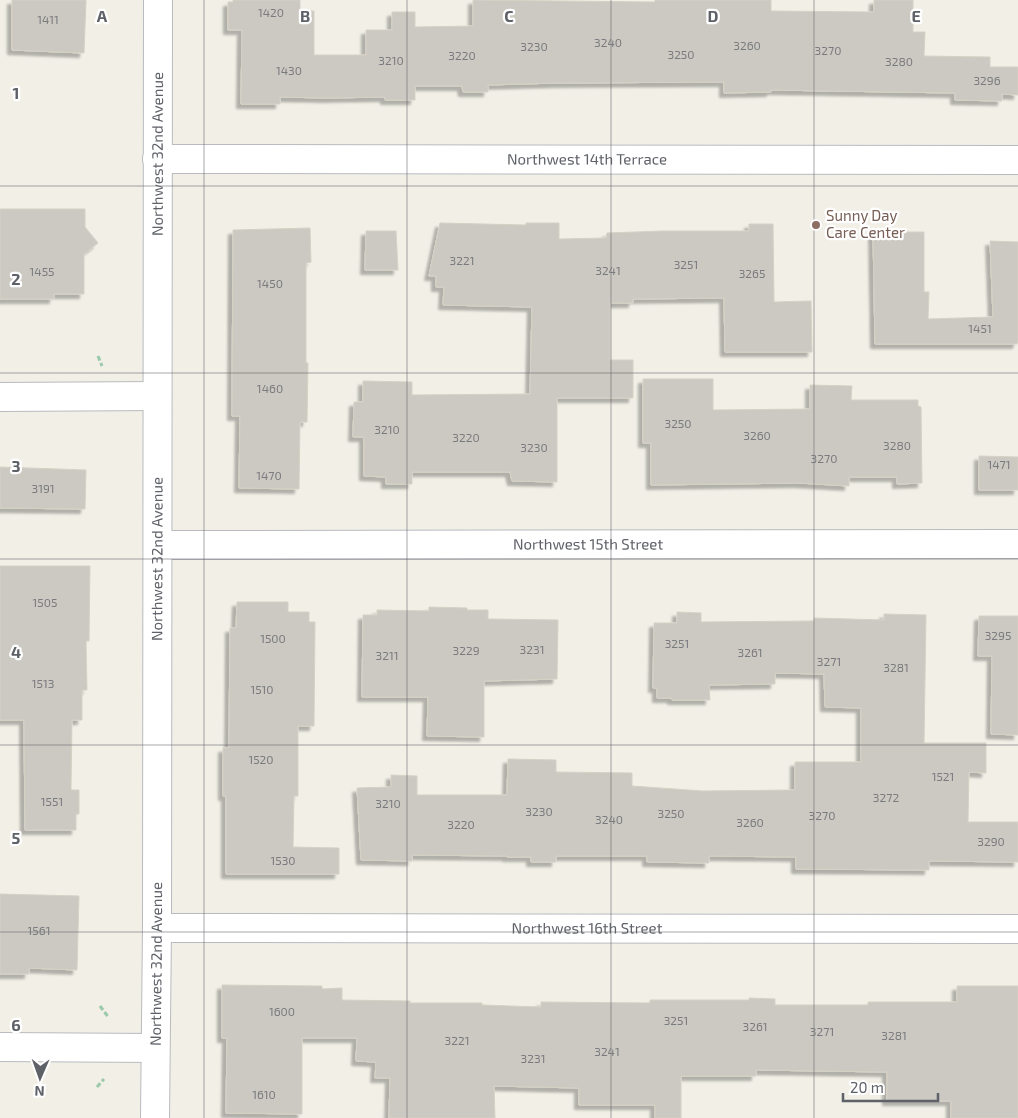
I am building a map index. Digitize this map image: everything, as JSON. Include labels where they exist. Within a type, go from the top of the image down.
[{"type":"street","name":"Northwest 32nd Avenue","points":[[155,1118],[158,0]]},
{"type":"street","name":"Northwest 14th Terrace","points":[[157,159],[1018,160]]},
{"type":"street","points":[[0,397],[156,396]]},
{"type":"street","name":"Northwest 15th Street","points":[[158,545],[1018,544]]},
{"type":"street","name":"Northwest 16th Street","points":[[156,928],[1018,929]]},
{"type":"street","points":[[0,1047],[155,1048]]},
{"type":"building","points":[[12,0],[86,0],[84,53],[12,50]]},
{"type":"building","points":[[233,0],[300,0],[300,11],[314,11],[314,55],[366,55],[366,30],[392,30],[392,12],[415,12],[415,27],[473,26],[473,0],[655,2],[655,0],[771,0],[771,11],[874,12],[874,0],[913,0],[913,32],[925,32],[924,56],[990,57],[990,67],[1018,67],[1018,95],[1002,94],[1002,101],[955,100],[955,93],[771,90],[771,92],[724,93],[724,82],[557,83],[488,85],[488,92],[463,92],[462,86],[415,86],[415,100],[385,100],[385,97],[280,97],[280,104],[241,104],[242,30],[228,30],[228,2],[233,2]]},
{"type":"building","points":[[0,209],[85,209],[85,227],[98,243],[84,254],[84,294],[54,294],[54,299],[0,299]]},
{"type":"building","points":[[440,223],[526,225],[526,223],[559,223],[559,239],[606,238],[607,233],[749,231],[749,224],[773,224],[774,302],[811,301],[812,352],[725,352],[724,298],[633,299],[633,303],[610,303],[610,360],[633,360],[633,398],[557,398],[557,482],[512,481],[510,472],[412,472],[412,484],[386,484],[386,477],[364,476],[364,437],[353,437],[354,402],[363,402],[363,381],[412,382],[412,395],[530,394],[532,307],[443,305],[444,287],[436,287],[436,276],[429,276]]},
{"type":"building","points":[[310,228],[311,262],[306,263],[307,422],[300,422],[299,489],[239,488],[240,416],[232,416],[233,230]]},
{"type":"building","points":[[366,231],[396,231],[398,270],[365,270]]},
{"type":"building","points":[[873,232],[924,232],[924,292],[929,292],[928,319],[993,317],[990,241],[1018,242],[1017,344],[875,344]]},
{"type":"building","points":[[643,379],[713,379],[713,410],[810,409],[810,385],[852,386],[851,400],[918,400],[918,406],[921,407],[922,483],[897,484],[897,477],[849,477],[849,486],[799,483],[651,485],[651,443],[643,443]]},
{"type":"building","points":[[979,456],[1018,457],[1018,490],[979,490]]},
{"type":"building","points":[[0,467],[86,470],[85,509],[0,508]]},
{"type":"building","points":[[0,566],[90,566],[89,641],[86,641],[87,690],[82,690],[82,720],[72,720],[71,790],[79,790],[79,814],[76,814],[76,830],[25,830],[24,720],[0,720]]},
{"type":"building","points":[[237,602],[288,602],[288,612],[309,612],[309,622],[315,622],[314,726],[298,726],[298,796],[294,796],[293,847],[339,848],[339,874],[226,874],[226,796],[223,796],[223,748],[229,748],[230,628],[236,628]]},
{"type":"building","points":[[429,607],[488,610],[488,619],[558,620],[557,679],[484,681],[484,737],[427,736],[428,697],[362,697],[363,615],[377,615],[377,610],[429,611]]},
{"type":"building","points":[[677,612],[701,613],[701,622],[814,621],[814,618],[884,620],[884,614],[926,615],[924,743],[986,743],[986,773],[969,772],[968,822],[1018,822],[1018,862],[929,861],[929,870],[796,869],[796,857],[709,856],[709,863],[647,862],[647,856],[556,856],[556,862],[531,862],[531,857],[412,855],[412,861],[361,860],[357,788],[391,787],[391,775],[417,776],[417,795],[507,795],[508,759],[556,760],[556,772],[632,773],[632,786],[703,791],[795,790],[795,762],[861,762],[861,708],[825,707],[824,674],[775,673],[775,684],[709,685],[710,700],[657,698],[657,688],[653,688],[654,623],[677,623]]},
{"type":"building","points":[[979,616],[1018,616],[1018,735],[991,734],[992,656],[978,656]]},
{"type":"building","points":[[0,894],[79,896],[77,970],[29,968],[29,974],[0,974]]},
{"type":"building","points":[[222,985],[342,988],[342,1000],[410,1001],[410,1003],[482,1003],[482,1005],[541,1007],[541,1002],[650,1003],[650,1000],[749,1000],[749,998],[775,999],[775,1005],[868,1005],[868,1002],[957,1002],[957,986],[1018,986],[1018,1118],[951,1118],[951,1101],[887,1101],[887,1072],[756,1070],[756,1076],[681,1076],[681,1118],[655,1118],[655,1105],[579,1105],[579,1088],[494,1086],[495,1118],[389,1118],[390,1078],[375,1078],[376,1062],[356,1061],[357,1038],[302,1038],[302,1114],[226,1113],[227,1038],[222,1038]]},
{"type":"place","name":"Sunny Day Care Center","points":[[816,225]]}]
